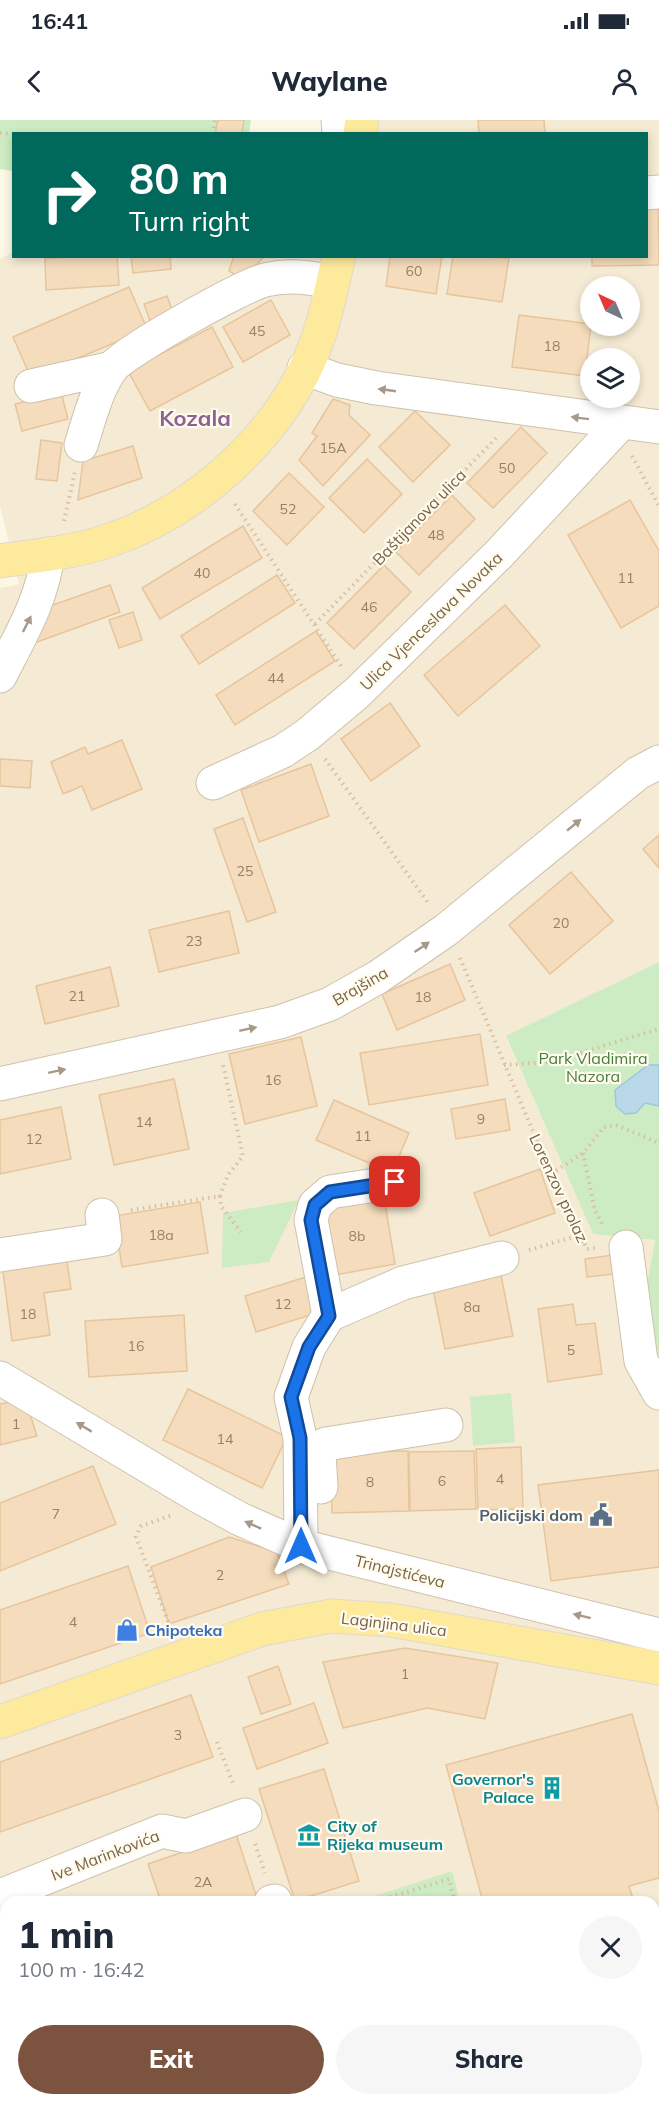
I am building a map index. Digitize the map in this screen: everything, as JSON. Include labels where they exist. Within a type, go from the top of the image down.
[{"type":"main road","points":[[0,561],[104,542],[152,522],[191,498],[246,451],[275,416],[304,368],[316,342],[336,269]]},
{"type":"main road","name":"Laginjina ulica","points":[[0,1722],[261,1629],[332,1616],[391,1620],[659,1668]]},
{"type":"street","points":[[31,386],[112,368],[180,323],[263,280],[308,276],[336,269]]},
{"type":"street","points":[[81,445],[97,398],[112,368]]},
{"type":"street","points":[[304,368],[337,380],[376,388],[659,428]]},
{"type":"street","name":"Ulica Vjenceslava Novaka","points":[[213,783],[283,751],[307,735],[357,693],[500,554],[621,423]]},
{"type":"street","points":[[0,676],[32,614],[46,572],[48,554]]},
{"type":"street","name":"Brajšina","points":[[0,1084],[280,1022],[330,1004],[378,977],[446,930],[638,773],[659,762]]},
{"type":"street","points":[[329,1316],[311,1220],[315,1205],[330,1192],[395,1182]]},
{"type":"street","points":[[0,1255],[105,1239],[102,1215]]},
{"type":"street","points":[[618,1247],[641,1361],[659,1393]]},
{"type":"street","points":[[301,1532],[300,1438],[291,1397],[309,1347],[329,1316],[403,1283],[502,1257]]},
{"type":"street","name":"Trinajstićeva","points":[[6,1386],[240,1519],[301,1532],[649,1633]]},
{"type":"street","points":[[301,1532],[322,1504],[320,1448],[326,1444],[446,1425]]},
{"type":"street","name":"Ive Marinkovića","points":[[0,1896],[162,1832],[186,1836],[245,1815]]},
{"type":"path","name":"Baštijanova ulica","points":[[315,624],[523,410]]},
{"type":"path","points":[[632,455],[659,506]]},
{"type":"path","points":[[65,515],[73,481]]},
{"type":"path","points":[[233,501],[315,624],[357,693]]},
{"type":"path","points":[[325,758],[433,909]]},
{"type":"path","name":"Lorenzov prolaz","points":[[457,951],[551,1174],[587,1249],[618,1247]]},
{"type":"path","points":[[504,1065],[550,1062],[659,1029]]},
{"type":"path","points":[[223,1064],[243,1156],[228,1174],[220,1196],[221,1206],[241,1232]]},
{"type":"path","points":[[551,1174],[583,1153],[604,1127],[616,1125],[659,1143]]},
{"type":"path","points":[[583,1153],[595,1211],[618,1247]]},
{"type":"path","points":[[102,1215],[220,1196]]},
{"type":"path","points":[[502,1257],[576,1236],[579,1243],[584,1241]]},
{"type":"path","points":[[171,1629],[136,1537],[141,1526],[177,1514]]},
{"type":"path","points":[[399,1896],[449,1879],[453,1896]]},
{"type":"shaded area","points":[[377,120],[659,120],[659,962],[506,1037],[593,1233],[655,1240],[644,1301],[659,1361],[659,1896],[0,1896],[0,588],[19,584],[0,506],[0,259],[12,253],[12,258],[648,258],[648,132],[376,132]]},
{"type":"green space","points":[[0,120],[251,120],[249,132],[12,132],[12,171],[0,169]]},
{"type":"green space","name":"Park Vladimira Nazora","points":[[659,962],[659,1361],[644,1301],[655,1240],[593,1234],[506,1036]]},
{"type":"green space","points":[[299,1200],[269,1262],[222,1268],[223,1213]]},
{"type":"green space","points":[[511,1393],[515,1442],[473,1446],[470,1397]]},
{"type":"green space","points":[[452,1871],[458,1896],[375,1896]]},
{"type":"water","points":[[648,1065],[659,1065],[659,1106],[645,1103],[636,1113],[625,1114],[616,1106],[615,1090]]},
{"type":"building","points":[[218,120],[244,120],[242,132],[215,132]]},
{"type":"building","points":[[478,120],[544,120],[545,132],[479,132]]},
{"type":"building","points":[[648,209],[658,209],[659,265],[592,266],[592,258],[648,258]]},
{"type":"building","points":[[45,258],[117,258],[119,285],[46,290]]},
{"type":"building","points":[[131,258],[170,258],[171,269],[133,273]]},
{"type":"building","points":[[233,258],[263,258],[242,279],[229,271]]},
{"type":"building","points":[[390,258],[442,258],[436,294],[386,286]]},
{"type":"building","points":[[453,258],[509,258],[502,302],[447,294]]},
{"type":"building","points":[[129,287],[147,329],[31,378],[13,337]]},
{"type":"building","points":[[167,296],[173,312],[150,321],[144,304]]},
{"type":"building","points":[[271,300],[290,335],[243,362],[223,327]]},
{"type":"building","points":[[519,315],[580,323],[580,336],[590,336],[588,348],[580,348],[580,375],[512,367]]},
{"type":"building","points":[[212,327],[233,367],[150,411],[128,371]]},
{"type":"building","points":[[61,392],[68,419],[22,431],[15,404]]},
{"type":"building","points":[[333,399],[350,405],[349,415],[370,435],[323,486],[299,460],[317,436],[312,433]]},
{"type":"building","points":[[415,411],[450,445],[413,482],[379,447]]},
{"type":"building","points":[[521,427],[547,453],[493,508],[467,483]]},
{"type":"building","points":[[41,440],[62,443],[57,481],[36,479]]},
{"type":"building","points":[[133,446],[142,478],[78,500],[83,461]]},
{"type":"building","points":[[367,459],[402,494],[364,533],[329,498]]},
{"type":"building","points":[[289,473],[324,507],[287,545],[253,511]]},
{"type":"building","points":[[452,495],[475,519],[419,575],[396,552]]},
{"type":"building","points":[[630,500],[659,551],[659,606],[621,628],[568,535]]},
{"type":"building","points":[[243,526],[262,558],[160,619],[142,588]]},
{"type":"building","points":[[384,565],[411,592],[354,649],[327,623]]},
{"type":"building","points":[[277,575],[295,603],[199,664],[181,636]]},
{"type":"building","points":[[110,585],[120,612],[26,646],[41,609]]},
{"type":"building","points":[[505,605],[540,646],[458,716],[424,675]]},
{"type":"building","points":[[133,612],[142,640],[119,648],[109,620]]},
{"type":"building","points":[[316,631],[335,661],[235,725],[216,695]]},
{"type":"building","points":[[390,703],[420,746],[371,781],[341,739]]},
{"type":"building","points":[[122,740],[142,789],[92,810],[82,786],[63,794],[51,762],[85,747],[88,754]]},
{"type":"building","points":[[0,759],[32,761],[30,788],[0,786]]},
{"type":"building","points":[[311,764],[329,816],[259,842],[241,790]]},
{"type":"building","points":[[243,818],[276,912],[247,922],[214,829]]},
{"type":"building","points":[[659,835],[659,868],[643,849]]},
{"type":"building","points":[[571,872],[613,921],[550,974],[509,925]]},
{"type":"building","points":[[229,911],[239,953],[159,972],[149,930]]},
{"type":"building","points":[[450,964],[465,1000],[397,1030],[382,994]]},
{"type":"building","points":[[110,967],[119,1006],[45,1024],[36,986]]},
{"type":"building","points":[[480,1034],[488,1085],[369,1105],[360,1053]]},
{"type":"building","points":[[301,1037],[317,1106],[245,1124],[229,1054]]},
{"type":"building","points":[[174,1079],[189,1149],[114,1165],[99,1095]]},
{"type":"building","points":[[505,1099],[510,1130],[456,1139],[451,1109]]},
{"type":"building","points":[[334,1100],[409,1133],[392,1173],[316,1140]]},
{"type":"building","points":[[61,1107],[71,1159],[0,1174],[0,1120]]},
{"type":"building","points":[[540,1169],[555,1213],[490,1236],[474,1193]]},
{"type":"building","points":[[384,1197],[395,1264],[330,1276],[318,1209]]},
{"type":"building","points":[[200,1202],[208,1253],[122,1267],[114,1216]]},
{"type":"building","points":[[620,1254],[623,1273],[587,1277],[585,1259]]},
{"type":"building","points":[[67,1261],[71,1289],[44,1293],[50,1335],[12,1341],[2,1264]]},
{"type":"building","points":[[499,1265],[513,1336],[445,1349],[431,1279]]},
{"type":"building","points":[[309,1276],[320,1312],[256,1332],[245,1296]]},
{"type":"building","points":[[573,1304],[576,1325],[595,1323],[602,1374],[548,1382],[538,1309]]},
{"type":"building","points":[[184,1315],[187,1371],[89,1377],[85,1321]]},
{"type":"building","points":[[188,1389],[287,1437],[262,1488],[163,1440]]},
{"type":"building","points":[[15,1401],[29,1411],[37,1436],[0,1445],[0,1404]]},
{"type":"building","points":[[521,1447],[523,1509],[478,1510],[476,1449]]},
{"type":"building","points":[[408,1451],[409,1511],[332,1513],[330,1453]]},
{"type":"building","points":[[474,1451],[476,1509],[410,1511],[409,1452]]},
{"type":"building","points":[[93,1466],[116,1524],[0,1571],[0,1503]]},
{"type":"building","name":"Policijski dom","points":[[659,1470],[659,1567],[551,1581],[538,1485]]},
{"type":"building","points":[[229,1537],[277,1552],[289,1584],[169,1624],[151,1567]]},
{"type":"building","points":[[128,1566],[150,1633],[0,1684],[0,1610]]},
{"type":"building","points":[[405,1648],[498,1663],[485,1719],[427,1708],[343,1728],[323,1662]]},
{"type":"building","points":[[278,1666],[291,1704],[261,1714],[248,1677]]},
{"type":"building","points":[[191,1695],[213,1757],[0,1832],[0,1762]]},
{"type":"building","points":[[314,1703],[328,1743],[257,1769],[243,1728]]},
{"type":"building","name":"Governor's Palace","points":[[632,1714],[659,1811],[659,1878],[629,1886],[632,1896],[481,1896],[446,1765]]},
{"type":"building","name":"City of Rijeka museum","points":[[324,1769],[359,1881],[311,1896],[293,1896],[259,1789]]},
{"type":"building","points":[[236,1834],[256,1896],[159,1896],[148,1864]]},
{"type":"place","name":"Policijski dom","points":[[601,1515]]},
{"type":"place","name":"Chipoteka","points":[[127,1630]]},
{"type":"place","name":"Governor's Palace","points":[[552,1788]]},
{"type":"place","name":"City of Rijeka museum","points":[[309,1835]]},
{"type":"district","name":"Kozala","points":[[195,418]]},
{"type":"route","points":[[301,1546],[300,1438],[291,1397],[297,1374],[309,1347],[329,1316],[311,1220],[315,1205],[330,1192],[395,1182]]}]
